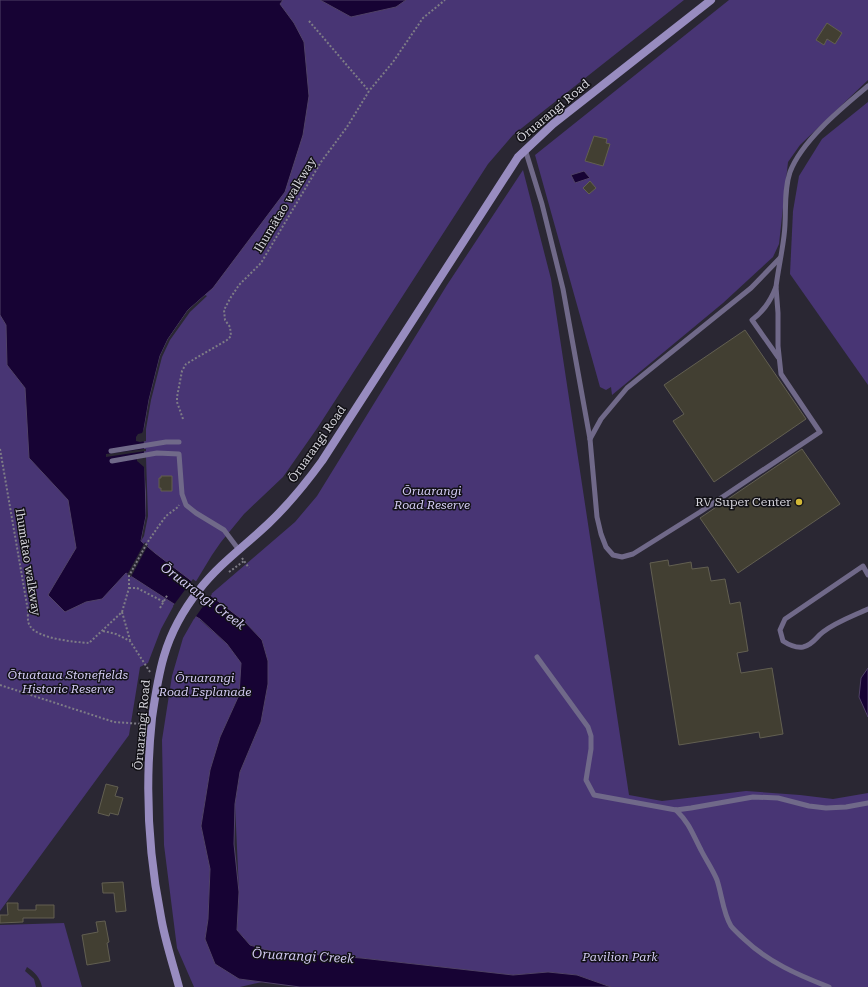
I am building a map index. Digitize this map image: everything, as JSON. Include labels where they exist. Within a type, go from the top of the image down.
[{"type":"street","name":"Ōruarangi Road","points":[[180,987],[163,926],[157,897],[151,849],[149,792],[150,742],[158,678],[164,655],[179,620],[190,602],[208,579],[289,504],[322,461],[510,167],[525,150],[553,124],[711,0]]},
{"type":"lane","points":[[779,358],[752,320],[762,311],[774,293],[776,287],[785,235],[786,190],[790,171],[816,133],[868,86]]},
{"type":"lane","points":[[525,150],[542,204],[563,288],[590,439],[597,517],[606,546],[613,555],[622,557],[633,554],[700,512],[820,432],[782,374],[778,346],[776,287]]},
{"type":"lane","points":[[590,439],[601,419],[627,388],[751,288],[780,258]]},
{"type":"lane","points":[[112,451],[166,442],[179,442]]},
{"type":"lane","points":[[112,461],[157,453],[179,454],[182,494],[185,502],[189,508],[224,530],[238,550]]},
{"type":"lane","points":[[868,575],[863,566],[785,619],[780,630],[783,641],[790,646],[804,647],[814,642],[821,633],[833,625],[868,609]]},
{"type":"lane","points":[[537,657],[588,727],[591,749],[586,780],[594,795],[676,810],[753,797],[778,798],[809,806],[826,808],[868,803]]},
{"type":"lane","points":[[676,810],[686,820],[716,879],[727,918],[732,928],[772,962],[828,987]]},
{"type":"path","name":"Ihumātao walkway","points":[[183,419],[177,402],[177,397],[182,371],[186,364],[227,340],[231,336],[230,327],[226,320],[224,310],[239,285],[261,263],[321,162],[347,127],[369,91],[393,62],[423,18],[445,0]]},
{"type":"path","points":[[309,20],[369,91]]},
{"type":"path","name":"Ihumātao walkway","points":[[0,449],[28,610],[28,622],[30,627],[42,635],[64,641],[89,643],[122,612],[129,588],[129,576],[147,544],[166,516],[178,507],[182,494]]},
{"type":"path","points":[[228,573],[244,561]]},
{"type":"path","points":[[129,588],[137,588],[164,602]]},
{"type":"path","points":[[160,608],[168,594]]},
{"type":"path","points":[[122,612],[130,641],[150,672]]},
{"type":"path","points":[[103,631],[116,634],[130,641]]},
{"type":"path","points":[[0,685],[114,722],[142,724]]},
{"type":"green space","points":[[0,0],[684,0],[513,135],[488,164],[318,427],[283,477],[244,514],[221,542],[195,583],[210,595],[295,522],[317,496],[447,285],[523,170],[551,279],[629,795],[662,801],[746,791],[833,799],[868,793],[868,987],[611,987],[577,975],[548,972],[513,975],[361,958],[270,951],[250,945],[237,930],[239,892],[235,804],[240,772],[261,722],[268,684],[268,661],[262,640],[244,621],[200,620],[227,644],[242,663],[239,695],[220,737],[210,770],[201,826],[210,869],[208,919],[205,939],[239,979],[262,982],[240,987],[194,987],[177,948],[164,845],[162,740],[172,676],[183,638],[195,617],[174,605],[161,629],[148,663],[140,667],[129,735],[0,911]]},
{"type":"green space","points":[[729,0],[868,0],[868,80],[800,145],[788,162],[779,244],[773,257],[723,303],[612,395],[611,387],[606,390],[600,387],[535,155]]},
{"type":"green space","points":[[868,102],[868,385],[790,274],[793,211],[799,176],[822,139]]},
{"type":"green space","points":[[64,923],[82,987],[42,987],[37,976],[27,967],[25,971],[34,979],[36,987],[0,987],[0,925]]},
{"type":"water","name":"Ōruarangi Creek","points":[[0,0],[283,0],[280,4],[294,23],[304,42],[309,96],[303,135],[285,192],[213,288],[188,310],[168,339],[160,356],[149,400],[144,429],[146,516],[141,541],[244,621],[262,640],[268,661],[268,684],[261,722],[240,772],[235,804],[234,844],[239,892],[237,930],[250,945],[270,951],[361,958],[513,975],[548,972],[577,975],[611,987],[300,987],[239,979],[215,964],[205,939],[208,919],[210,869],[201,826],[210,770],[220,737],[239,695],[241,663],[227,644],[200,619],[126,573],[102,599],[86,602],[65,612],[48,595],[76,548],[68,500],[29,458],[25,388],[7,365],[6,325],[0,315]]},
{"type":"water","points":[[320,0],[406,0],[396,7],[351,17]]},
{"type":"water","points":[[584,171],[590,178],[575,183],[571,175]]},
{"type":"water","points":[[868,668],[868,717],[859,697],[861,678]]},
{"type":"pier","points":[[205,295],[207,296],[190,312],[170,340],[162,357],[151,400],[146,429],[146,441],[136,441],[138,434],[142,433],[144,429],[149,400],[160,356],[168,339],[188,310]]},
{"type":"pier","points":[[146,449],[146,451],[106,457],[106,454]]},
{"type":"pier","points":[[146,457],[148,516],[144,536],[141,541],[146,516],[146,491],[144,467],[137,461],[137,459]]},
{"type":"pier","points":[[145,542],[148,545],[131,577],[127,575]]},
{"type":"pier","points":[[193,579],[212,594],[194,619],[173,606]]},
{"type":"building","points":[[827,23],[842,33],[835,44],[827,39],[824,45],[816,40]]},
{"type":"building","points":[[594,136],[607,139],[606,143],[610,144],[603,166],[585,161]]},
{"type":"building","points":[[590,181],[596,188],[589,194],[583,188]]},
{"type":"building","points":[[745,330],[806,419],[714,482],[673,421],[684,414],[664,385]]},
{"type":"building","points":[[802,449],[840,504],[738,573],[700,518]]},
{"type":"building","points":[[161,476],[172,476],[172,491],[161,491],[161,488],[159,488],[159,478],[161,478]]},
{"type":"building","points":[[668,560],[669,566],[691,562],[692,569],[708,567],[711,581],[725,579],[730,604],[740,602],[748,651],[737,653],[741,673],[772,668],[783,734],[760,738],[759,732],[679,745],[650,563]]},
{"type":"building","points":[[106,784],[118,787],[115,796],[123,798],[118,815],[110,813],[109,816],[98,813]]},
{"type":"building","points":[[123,882],[126,911],[116,912],[114,893],[103,893],[102,883]]},
{"type":"building","points":[[7,903],[18,903],[18,910],[36,910],[36,905],[54,905],[54,918],[23,918],[23,922],[0,923],[0,915],[8,915]]},
{"type":"building","points":[[105,921],[109,942],[107,943],[110,961],[87,965],[82,935],[98,932],[96,922]]},
{"type":"place","name":"RV Super Center","points":[[799,502]]},
{"type":"park label","name":"Ōruarangi Road Reserve","points":[[432,498]]},
{"type":"park label","name":"Ōtuataua Stonefields Historic Reserve","points":[[68,682]]},
{"type":"park label","name":"Ōruarangi Road Esplanade","points":[[205,685]]},
{"type":"park label","name":"Pavilion Park","points":[[620,957]]}]
